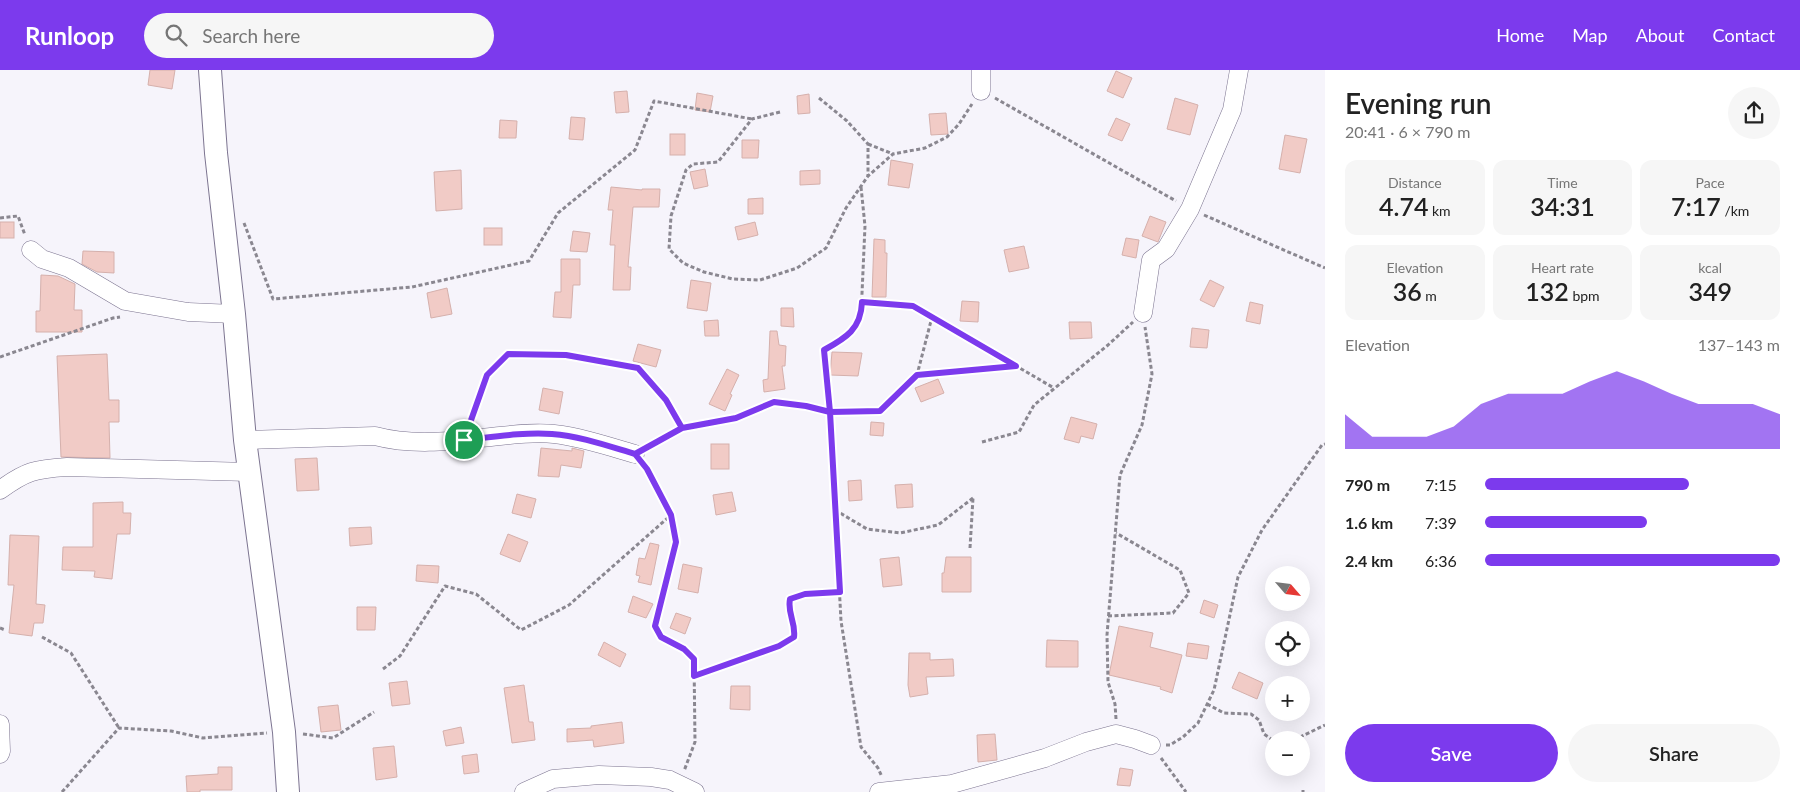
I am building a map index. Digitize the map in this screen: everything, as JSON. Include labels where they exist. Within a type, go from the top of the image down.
[{"type":"main road","points":[[210,70],[216,153],[234,314],[245,440],[284,732],[288,792]]},
{"type":"street","points":[[981,70],[981,90]]},
{"type":"street","points":[[1143,313],[1151,260],[1166,249],[1190,209],[1232,110],[1239,70]]},
{"type":"street","points":[[31,250],[42,259],[69,268],[125,301],[188,312],[234,314]]},
{"type":"street","points":[[245,440],[375,436],[392,441],[412,442],[464,440],[521,434],[553,434],[586,440],[635,454]]},
{"type":"street","points":[[0,490],[16,478],[37,469],[67,467],[249,472]]},
{"type":"street","points":[[0,724],[0,754]]},
{"type":"street","points":[[883,792],[952,784],[1045,758],[1086,742],[1116,734],[1151,745]]},
{"type":"street","points":[[524,792],[553,779],[600,775],[651,777],[679,783],[695,792]]},
{"type":"path","points":[[752,119],[718,162],[693,164],[686,170],[671,216],[669,249],[683,263],[704,272],[733,279],[760,280],[797,268],[826,248],[846,208],[868,176],[893,154],[926,148],[947,137],[959,124],[981,90],[1190,209],[1325,268]]},
{"type":"path","points":[[819,98],[848,121],[868,144],[893,154]]},
{"type":"path","points":[[241,217],[274,299],[412,287],[529,260],[558,213],[635,150],[654,101],[752,119],[780,112]]},
{"type":"path","points":[[868,144],[868,176]]},
{"type":"path","points":[[861,186],[865,226],[862,316],[851,333],[842,341],[824,350],[830,412],[841,621],[861,747],[878,768],[883,792]]},
{"type":"path","points":[[0,218],[18,216],[31,250]]},
{"type":"path","points":[[862,302],[913,306],[1054,388]]},
{"type":"path","points":[[982,442],[1019,432],[1034,405],[1108,345],[1143,313]]},
{"type":"path","points":[[1116,734],[1115,704],[1108,682],[1108,616],[1120,475],[1142,425],[1152,374],[1143,313]]},
{"type":"path","points":[[0,358],[112,318],[122,317]]},
{"type":"path","points":[[679,783],[695,742],[694,659],[684,649],[661,637],[655,626],[676,542],[671,515],[647,469],[635,454],[682,428],[736,418],[774,402],[806,406],[830,412],[880,411],[917,375],[932,317]]},
{"type":"path","points":[[464,440],[487,375],[508,354],[566,355],[638,368],[666,400],[682,428]]},
{"type":"path","points":[[917,375],[1016,366]]},
{"type":"path","points":[[1151,745],[1170,745],[1183,737],[1198,723],[1214,690],[1238,577],[1262,530],[1322,445],[1325,444]]},
{"type":"path","points":[[835,510],[867,529],[900,533],[938,525],[973,498],[970,548]]},
{"type":"path","points":[[383,669],[400,656],[445,586],[476,594],[521,630],[569,605],[671,515]]},
{"type":"path","points":[[1108,616],[1173,613],[1189,594],[1180,570],[1116,532]]},
{"type":"path","points":[[694,676],[779,646],[794,637],[795,627],[788,610],[790,599],[805,594],[840,592]]},
{"type":"path","points":[[0,628],[5,630]]},
{"type":"path","points":[[42,637],[71,653],[119,728]]},
{"type":"path","points":[[1207,704],[1224,713],[1251,714],[1259,720],[1265,735]]},
{"type":"path","points":[[119,728],[171,731],[203,738],[284,732],[333,738],[374,712]]},
{"type":"path","points":[[1310,732],[1325,725]]},
{"type":"path","points":[[62,792],[119,728]]},
{"type":"path","points":[[1151,745],[1186,792]]},
{"type":"building","points":[[150,70],[175,70],[172,89],[148,85]]},
{"type":"building","points":[[1116,71],[1132,78],[1123,98],[1107,91]]},
{"type":"building","points":[[627,91],[629,112],[616,113],[614,92]]},
{"type":"building","points":[[697,93],[713,96],[710,112],[695,110]]},
{"type":"building","points":[[809,94],[810,113],[798,114],[797,96]]},
{"type":"building","points":[[1175,98],[1198,105],[1190,135],[1167,129]]},
{"type":"building","points":[[946,113],[948,134],[931,135],[929,114]]},
{"type":"building","points":[[571,117],[585,118],[583,140],[569,139]]},
{"type":"building","points":[[1116,118],[1130,124],[1122,141],[1108,135]]},
{"type":"building","points":[[500,120],[517,121],[516,138],[499,138]]},
{"type":"building","points":[[670,134],[685,134],[685,155],[670,155]]},
{"type":"building","points":[[1285,135],[1307,139],[1300,173],[1279,169]]},
{"type":"building","points":[[742,140],[759,140],[758,158],[742,158]]},
{"type":"building","points":[[891,160],[913,164],[909,188],[888,185]]},
{"type":"building","points":[[705,169],[708,186],[694,189],[690,172]]},
{"type":"building","points":[[461,170],[462,209],[436,211],[434,172]]},
{"type":"building","points":[[820,170],[820,184],[800,185],[800,171]]},
{"type":"building","points":[[611,187],[642,190],[660,189],[659,207],[633,207],[628,267],[631,267],[630,290],[613,290],[615,245],[610,245],[613,210],[608,210]]},
{"type":"building","points":[[763,198],[763,214],[748,214],[748,199]]},
{"type":"building","points":[[1150,216],[1166,222],[1158,242],[1142,236]]},
{"type":"building","points":[[0,222],[14,222],[14,238],[0,238]]},
{"type":"building","points":[[755,222],[758,235],[738,240],[735,227]]},
{"type":"building","points":[[484,228],[502,228],[502,245],[484,245]]},
{"type":"building","points":[[573,231],[590,233],[587,252],[570,251]]},
{"type":"building","points":[[1126,238],[1139,240],[1136,258],[1122,255]]},
{"type":"building","points":[[874,239],[885,240],[885,253],[887,253],[886,297],[872,297]]},
{"type":"building","points":[[1024,246],[1029,268],[1009,272],[1004,250]]},
{"type":"building","points":[[83,251],[114,252],[114,273],[97,272],[82,264]]},
{"type":"building","points":[[561,259],[580,259],[580,285],[573,285],[571,318],[553,317],[555,292],[561,292]]},
{"type":"building","points":[[41,275],[58,276],[75,284],[74,310],[82,310],[82,332],[36,332],[36,311],[40,311]]},
{"type":"building","points":[[691,280],[711,283],[707,311],[687,308]]},
{"type":"building","points":[[1210,280],[1224,287],[1214,307],[1200,300]]},
{"type":"building","points":[[447,288],[452,314],[431,318],[427,293]]},
{"type":"building","points":[[962,301],[979,302],[978,322],[960,321]]},
{"type":"building","points":[[1250,302],[1263,305],[1260,324],[1246,321]]},
{"type":"building","points":[[781,308],[793,308],[794,327],[781,326]]},
{"type":"building","points":[[718,320],[719,336],[705,336],[704,321]]},
{"type":"building","points":[[1069,322],[1091,322],[1092,338],[1070,339]]},
{"type":"building","points":[[1192,328],[1209,330],[1207,348],[1190,347]]},
{"type":"building","points":[[770,331],[777,331],[779,345],[786,346],[785,366],[782,366],[785,389],[764,392],[763,380],[768,379]]},
{"type":"building","points":[[638,344],[661,350],[656,367],[633,361]]},
{"type":"building","points":[[832,352],[862,353],[858,376],[830,375]]},
{"type":"building","points":[[107,354],[109,400],[119,400],[119,422],[109,422],[110,458],[61,457],[57,356]]},
{"type":"building","points":[[727,369],[739,375],[730,394],[732,395],[725,411],[709,404]]},
{"type":"building","points":[[938,379],[944,393],[921,402],[915,388]]},
{"type":"building","points":[[543,388],[563,392],[559,414],[539,410]]},
{"type":"building","points":[[1071,417],[1097,424],[1093,439],[1081,436],[1079,443],[1064,439]]},
{"type":"building","points":[[871,422],[884,423],[883,436],[870,435]]},
{"type":"building","points":[[711,444],[729,444],[729,469],[711,469]]},
{"type":"building","points":[[541,448],[572,451],[572,448],[584,451],[581,468],[561,465],[559,477],[538,476]]},
{"type":"building","points":[[317,458],[319,490],[297,491],[295,459]]},
{"type":"building","points":[[861,480],[862,500],[849,501],[848,481]]},
{"type":"building","points":[[912,484],[913,507],[897,508],[895,485]]},
{"type":"building","points":[[732,492],[736,511],[716,515],[713,495]]},
{"type":"building","points":[[517,494],[536,499],[531,518],[512,513]]},
{"type":"building","points":[[123,502],[123,513],[131,513],[130,534],[117,534],[112,579],[94,577],[95,571],[62,570],[63,547],[93,547],[93,503]]},
{"type":"building","points":[[371,527],[372,544],[350,546],[349,528]]},
{"type":"building","points":[[508,534],[528,542],[520,562],[500,554]]},
{"type":"building","points":[[10,535],[39,536],[36,604],[45,605],[43,623],[34,623],[32,636],[9,633],[14,585],[8,585]]},
{"type":"building","points":[[650,543],[659,545],[651,585],[638,582],[640,576],[636,575],[639,558],[645,559]]},
{"type":"building","points":[[899,557],[902,585],[883,587],[880,559]]},
{"type":"building","points":[[946,557],[971,557],[971,592],[942,592],[942,573],[944,573]]},
{"type":"building","points":[[683,564],[702,568],[698,593],[678,589]]},
{"type":"building","points":[[417,565],[439,566],[438,583],[416,581]]},
{"type":"building","points":[[633,596],[653,604],[646,618],[628,612]]},
{"type":"building","points":[[1204,600],[1218,605],[1214,618],[1200,613]]},
{"type":"building","points":[[357,607],[376,607],[375,630],[357,630]]},
{"type":"building","points":[[676,613],[691,618],[685,634],[670,628]]},
{"type":"building","points":[[1119,626],[1153,633],[1150,647],[1182,655],[1172,693],[1160,689],[1161,687],[1109,675]]},
{"type":"building","points":[[1047,640],[1078,641],[1078,667],[1046,667]]},
{"type":"building","points":[[604,642],[626,654],[620,667],[598,655]]},
{"type":"building","points":[[1188,643],[1209,646],[1207,659],[1186,656]]},
{"type":"building","points":[[909,653],[930,653],[930,660],[953,659],[954,676],[926,677],[928,694],[910,697],[908,685]]},
{"type":"building","points":[[1239,672],[1263,683],[1257,699],[1232,688]]},
{"type":"building","points":[[407,681],[410,704],[392,706],[389,683]]},
{"type":"building","points":[[524,685],[529,722],[533,722],[535,740],[512,743],[504,688]]},
{"type":"building","points":[[731,686],[750,686],[750,710],[730,709]]},
{"type":"building","points":[[338,705],[341,730],[321,732],[318,707]]},
{"type":"building","points":[[622,722],[624,743],[594,747],[593,740],[567,742],[567,729],[591,728],[591,726]]},
{"type":"building","points":[[461,727],[464,743],[446,746],[443,731]]},
{"type":"building","points":[[995,734],[997,760],[978,762],[977,735]]},
{"type":"building","points":[[394,746],[397,777],[376,780],[373,748]]},
{"type":"building","points":[[477,754],[479,772],[464,774],[462,756]]},
{"type":"building","points":[[218,767],[232,767],[232,790],[187,792],[186,776],[218,774]]},
{"type":"building","points":[[1120,768],[1133,770],[1130,786],[1117,785]]},
{"type":"route","points":[[464,440],[487,375],[508,354],[566,355],[638,368],[666,400],[682,428],[635,454],[647,469],[671,515],[676,542],[655,626],[661,637],[684,649],[694,659],[694,676],[779,646],[794,637],[795,627],[788,610],[790,599],[805,594],[840,592],[830,412],[824,350],[842,341],[851,333],[862,316],[862,302],[913,306],[1016,366],[917,375],[880,411],[830,412],[806,406],[774,402],[736,418],[682,428],[635,454],[586,440],[553,434],[521,434],[464,440]]}]
